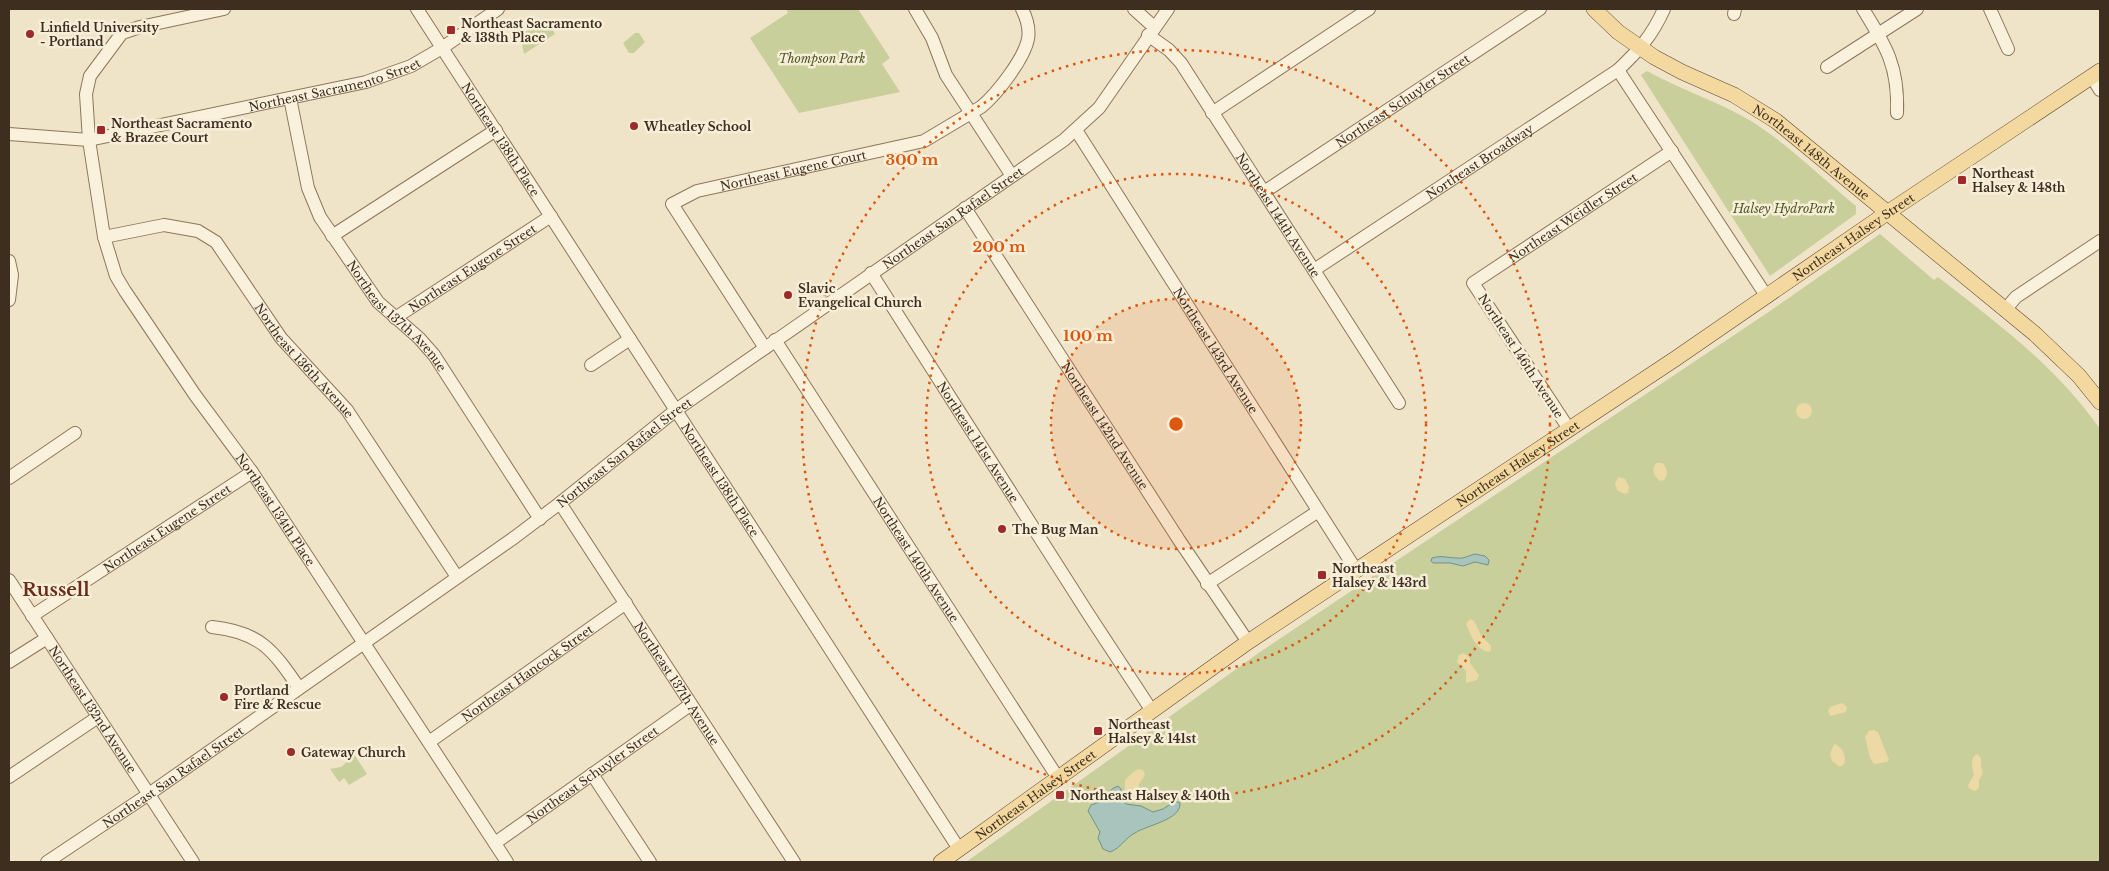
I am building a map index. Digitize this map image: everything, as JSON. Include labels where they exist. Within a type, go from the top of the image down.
[{"type":"main road","name":"Northeast 148th Avenue","points":[[1594,9],[1618,32],[1672,68],[1734,95],[1764,112],[2052,350],[2079,376],[2100,402]]},
{"type":"main road","name":"Northeast Halsey Street","points":[[941,862],[1248,642],[1767,297],[1887,213],[2096,74]]},
{"type":"street","name":"Northeast 134th Place","points":[[224,9],[140,27],[122,33],[95,67],[87,85],[89,140],[104,237],[116,276],[195,395],[252,472],[507,862]]},
{"type":"street","name":"Northeast 138th Place","points":[[417,9],[959,849]]},
{"type":"street","name":"Northeast Sacramento Street","points":[[9,134],[89,140],[383,77],[411,66],[442,48],[498,9]]},
{"type":"street","points":[[915,9],[932,38],[946,74],[1012,176]]},
{"type":"street","name":"Northeast Eugene Court","points":[[764,348],[672,204],[697,191],[924,141],[971,114],[988,101],[1025,48],[1029,33],[1028,24],[1022,9]]},
{"type":"street","name":"Northeast 144th Avenue","points":[[1134,9],[1151,31],[1177,57],[1399,403]]},
{"type":"street","name":"Northeast San Rafael Street","points":[[47,862],[148,794],[560,504],[676,410],[964,208],[1055,147],[1076,130],[1106,98],[1168,9]]},
{"type":"street","points":[[1212,112],[1369,9]]},
{"type":"street","name":"Northeast Schuyler Street","points":[[1264,192],[1540,9]]},
{"type":"street","points":[[1641,49],[1651,36],[1664,9]]},
{"type":"street","points":[[1863,9],[1891,59],[1898,95],[1897,113]]},
{"type":"street","points":[[1828,67],[1917,9]]},
{"type":"street","points":[[1990,9],[2008,49]]},
{"type":"street","name":"Northeast Broadway","points":[[1314,270],[1618,70],[1641,49]]},
{"type":"street","points":[[1618,70],[1767,297]]},
{"type":"street","points":[[2096,74],[2100,90]]},
{"type":"street","name":"Northeast 137th Avenue","points":[[290,98],[310,198],[320,217],[378,302],[420,338],[434,355],[540,518]]},
{"type":"street","points":[[332,236],[496,130]]},
{"type":"street","name":"Northeast 143rd Avenue","points":[[1076,130],[1317,512],[1356,570]]},
{"type":"street","name":"Northeast Weidler Street","points":[[1473,283],[1672,151]]},
{"type":"street","name":"Northeast 142nd Avenue","points":[[964,208],[1208,584],[1248,642]]},
{"type":"street","name":"Northeast Eugene Street","points":[[395,318],[551,216]]},
{"type":"street","name":"Northeast 136th Avenue","points":[[104,237],[164,225],[174,225],[198,231],[216,242],[281,338],[347,410],[457,577]]},
{"type":"street","points":[[2005,310],[2016,297],[2100,241]]},
{"type":"street","points":[[9,261],[12,275],[9,300]]},
{"type":"street","name":"Northeast 141st Avenue","points":[[871,273],[1089,615],[1152,710]]},
{"type":"street","name":"Northeast 146th Avenue","points":[[1473,283],[1569,429]]},
{"type":"street","points":[[591,365],[630,339]]},
{"type":"street","name":"Northeast 140th Avenue","points":[[775,340],[1058,778]]},
{"type":"street","points":[[9,478],[75,433]]},
{"type":"street","name":"Northeast Eugene Street","points":[[32,616],[252,472]]},
{"type":"street","name":"Northeast 137th Avenue","points":[[560,504],[794,862]]},
{"type":"street","points":[[1208,584],[1317,512]]},
{"type":"street","name":"Northeast 132nd Avenue","points":[[9,580],[193,862]]},
{"type":"street","name":"Northeast Hancock Street","points":[[429,742],[626,603]]},
{"type":"street","points":[[212,627],[234,629],[261,643],[276,656],[299,688]]},
{"type":"street","points":[[9,662],[47,638]]},
{"type":"street","name":"Northeast Schuyler Street","points":[[495,843],[690,705]]},
{"type":"street","points":[[9,777],[98,717]]},
{"type":"street","points":[[592,774],[650,862]]},
{"type":"green space","name":"Thompson Park","points":[[786,9],[858,9],[890,58],[882,64],[900,92],[799,113],[750,38],[788,13]]},
{"type":"green space","points":[[545,22],[549,23],[555,34],[524,54],[520,34]]},
{"type":"green space","points":[[635,33],[639,33],[645,42],[634,53],[629,53],[623,43]]},
{"type":"green space","name":"Halsey HydroPark","points":[[1647,71],[1726,107],[1765,130],[1856,206],[1856,214],[1770,276],[1641,75]]},
{"type":"green space","points":[[1880,234],[1934,280],[1938,277],[2025,347],[2065,386],[2100,429],[2100,862],[966,862],[1260,652],[1773,309]]},
{"type":"green space","points":[[352,751],[367,774],[349,785],[344,778],[339,782],[330,769],[341,767],[348,761],[347,754]]},
{"type":"sand","points":[[1801,403],[1807,403],[1812,408],[1810,417],[1801,419],[1796,414],[1796,408]]},
{"type":"sand","points":[[1656,463],[1662,463],[1667,471],[1664,480],[1660,481],[1655,476],[1653,469]]},
{"type":"sand","points":[[1619,477],[1625,479],[1629,487],[1628,493],[1624,494],[1617,490],[1615,483]]},
{"type":"sand","points":[[1470,619],[1474,621],[1481,635],[1491,646],[1489,652],[1480,648],[1474,641],[1466,624]]},
{"type":"sand","points":[[1464,653],[1470,658],[1470,663],[1479,675],[1477,680],[1466,683],[1466,671],[1457,662],[1459,655]]},
{"type":"sand","points":[[1842,703],[1847,707],[1846,712],[1830,716],[1828,711],[1830,707]]},
{"type":"sand","points":[[1874,730],[1878,732],[1889,760],[1887,762],[1874,764],[1870,758],[1865,737],[1869,731]]},
{"type":"sand","points":[[1834,744],[1841,749],[1844,755],[1844,764],[1840,767],[1832,761],[1830,754]]},
{"type":"sand","points":[[1977,754],[1981,758],[1983,773],[1979,780],[1979,788],[1975,791],[1969,788],[1968,785],[1974,775],[1972,760]]},
{"type":"sand","points":[[1139,769],[1143,770],[1145,775],[1139,784],[1138,796],[1129,799],[1125,796],[1125,780]]},
{"type":"water","points":[[1475,554],[1485,556],[1489,560],[1488,565],[1475,562],[1463,566],[1450,563],[1433,563],[1431,561],[1432,558],[1436,557],[1460,558]]},
{"type":"water","points":[[1118,786],[1121,789],[1121,799],[1126,804],[1141,806],[1153,812],[1163,809],[1175,801],[1180,803],[1179,809],[1175,814],[1140,830],[1110,852],[1103,849],[1098,838],[1100,832],[1088,811],[1091,805],[1102,801],[1112,789]]},
{"type":"place","name":"Northeast Sacramento & 138th Place","points":[[451,30]]},
{"type":"place","name":"Linfield University - Portland","points":[[30,34]]},
{"type":"place","name":"Wheatley School","points":[[634,126]]},
{"type":"place","name":"Northeast Sacramento & Brazee Court","points":[[101,130]]},
{"type":"place","name":"Northeast Halsey & 148th","points":[[1962,180]]},
{"type":"place","name":"Slavic Evangelical Church","points":[[788,295]]},
{"type":"place","name":"The Bug Man","points":[[1002,529]]},
{"type":"place","name":"Northeast Halsey & 143rd","points":[[1322,575]]},
{"type":"place","name":"Portland Fire & Rescue","points":[[224,697]]},
{"type":"place","name":"Northeast Halsey & 141st","points":[[1098,731]]},
{"type":"place","name":"Gateway Church","points":[[291,752]]},
{"type":"place","name":"Northeast Halsey & 140th","points":[[1060,795]]},
{"type":"district","name":"Russell","points":[[56,590]]}]
